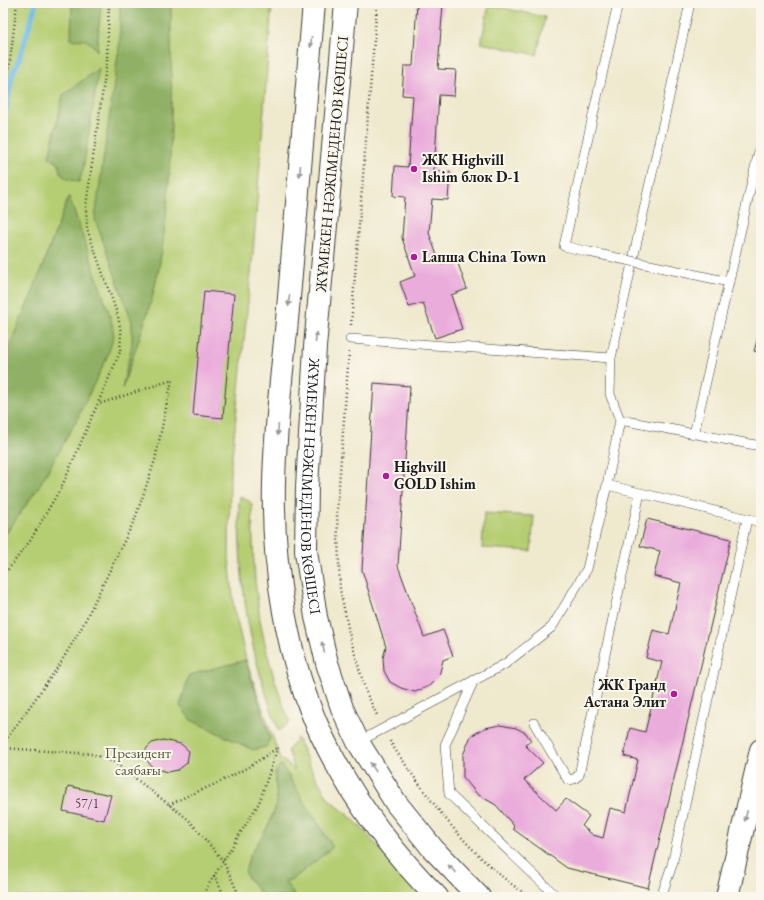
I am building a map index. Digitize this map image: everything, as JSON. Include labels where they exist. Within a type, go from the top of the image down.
[{"type":"main road","name":"ЖҰМЕКЕН НӘЖІМЕДЕНОВ КӨШЕСІ","points":[[314,3],[274,483],[280,582],[291,642],[304,688],[322,736],[378,830],[413,874],[437,897]]},
{"type":"main road","name":"ЖҰМЕКЕН НӘЖІМЕДЕНОВ КӨШЕСІ","points":[[346,3],[315,347],[307,487],[306,551],[316,618],[327,663],[342,708],[358,742],[396,803],[432,848],[479,897]]},
{"type":"main road","points":[[727,897],[761,750]]},
{"type":"lane","points":[[618,3],[564,246],[729,282]]},
{"type":"lane","points":[[358,742],[505,664],[552,627],[587,569],[608,485],[620,420],[610,394],[611,358],[690,3]]},
{"type":"lane","points":[[694,434],[761,142]]},
{"type":"lane","points":[[350,339],[611,358]]},
{"type":"lane","points":[[620,420],[761,446]]},
{"type":"lane","points":[[608,485],[761,522]]},
{"type":"lane","points":[[534,723],[568,780],[574,779],[579,775],[640,493]]},
{"type":"lane","points":[[661,897],[672,865],[747,519]]},
{"type":"lane","points":[[474,680],[445,745],[449,794],[555,896],[563,897]]},
{"type":"path","points":[[3,104],[7,86],[17,3]]},
{"type":"path","points":[[3,576],[30,542],[63,484],[120,352],[118,316],[87,229],[86,206],[90,170],[108,61],[109,3]]},
{"type":"path","points":[[377,3],[337,512],[340,589],[350,637],[366,692],[392,744],[433,803],[456,832],[488,864],[530,897]]},
{"type":"path","points":[[3,744],[58,667],[82,627],[134,519],[155,460],[172,380],[98,404]]},
{"type":"path","points":[[169,805],[184,796],[204,789],[255,765],[278,747],[259,803],[201,897]]},
{"type":"path","points":[[3,748],[92,754],[114,762],[189,820],[222,861],[240,897]]},
{"type":"path","points":[[214,875],[225,897]]},
{"type":"green space","name":"Президент саябағы","points":[[3,3],[272,3],[253,254],[230,475],[229,557],[234,608],[246,660],[280,758],[295,770],[288,750],[297,738],[313,772],[329,799],[355,821],[423,897],[3,897]]},
{"type":"green space","points":[[72,3],[101,3],[97,51],[89,42],[71,40]]},
{"type":"green space","points":[[120,3],[171,3],[170,157],[166,219],[159,267],[151,303],[122,389],[132,344],[132,322],[95,219],[120,40]]},
{"type":"green space","points":[[489,5],[545,17],[537,55],[481,43]]},
{"type":"green space","points":[[99,68],[83,170],[79,182],[67,179],[60,173],[59,164],[49,157],[63,95]]},
{"type":"green space","points":[[69,196],[111,319],[114,336],[107,357],[74,425],[38,488],[3,538],[3,360],[31,296]]},
{"type":"green space","points":[[240,497],[252,504],[254,567],[260,619],[270,664],[290,722],[279,731],[260,674],[248,619],[239,534]]},
{"type":"green space","points":[[484,513],[534,516],[531,551],[482,548]]},
{"type":"green space","points":[[246,660],[270,738],[266,747],[253,750],[191,720],[180,706],[189,675]]},
{"type":"green space","points":[[281,764],[333,847],[292,880],[285,881],[295,897],[263,897],[245,874],[249,857],[267,828],[277,804],[275,773]]},
{"type":"building","name":"ЖК Highvill Ishim блок D-1","points":[[417,3],[443,3],[438,69],[456,70],[454,96],[439,95],[434,171],[450,172],[448,200],[432,199],[429,233],[440,264],[456,258],[467,289],[451,295],[462,329],[435,338],[423,303],[409,307],[400,282],[415,276],[402,238],[405,197],[393,196],[395,166],[408,167],[413,96],[402,95],[404,66],[413,66]]},
{"type":"building","points":[[204,291],[234,294],[223,418],[193,415]]},
{"type":"building","points":[[761,326],[761,353],[754,351]]},
{"type":"building","name":"Highvill GOLD Ishim","points":[[374,383],[410,386],[398,566],[424,637],[443,630],[453,656],[443,660],[439,676],[429,686],[415,692],[401,688],[390,682],[384,671],[383,658],[386,647],[362,570]]},
{"type":"building","name":"ЖК Гранд Астана Элит","points":[[647,519],[731,539],[648,888],[567,868],[513,829],[514,826],[496,805],[477,794],[463,777],[463,755],[471,736],[485,728],[500,725],[516,728],[526,733],[531,741],[525,745],[543,763],[524,780],[556,810],[566,799],[589,816],[582,826],[593,835],[603,838],[610,808],[626,812],[638,760],[624,756],[630,728],[645,732],[662,662],[646,658],[653,630],[669,634],[681,583],[654,576],[660,551],[640,546]]},
{"type":"building","points":[[163,740],[181,744],[189,751],[187,763],[178,770],[168,772],[152,767],[145,758],[146,749],[152,743]]},
{"type":"building","points":[[68,786],[111,795],[104,820],[63,811]]},
{"type":"waterway","points":[[3,128],[12,75],[19,60],[36,3]]},
{"type":"place","name":"ЖК Highvill Ishim блок D-1","points":[[414,169]]},
{"type":"place","name":"Lапша China Town","points":[[414,257]]},
{"type":"place","name":"Highvill GOLD Ishim","points":[[386,476]]},
{"type":"place","name":"ЖК Гранд Астана Элит","points":[[674,694]]}]
